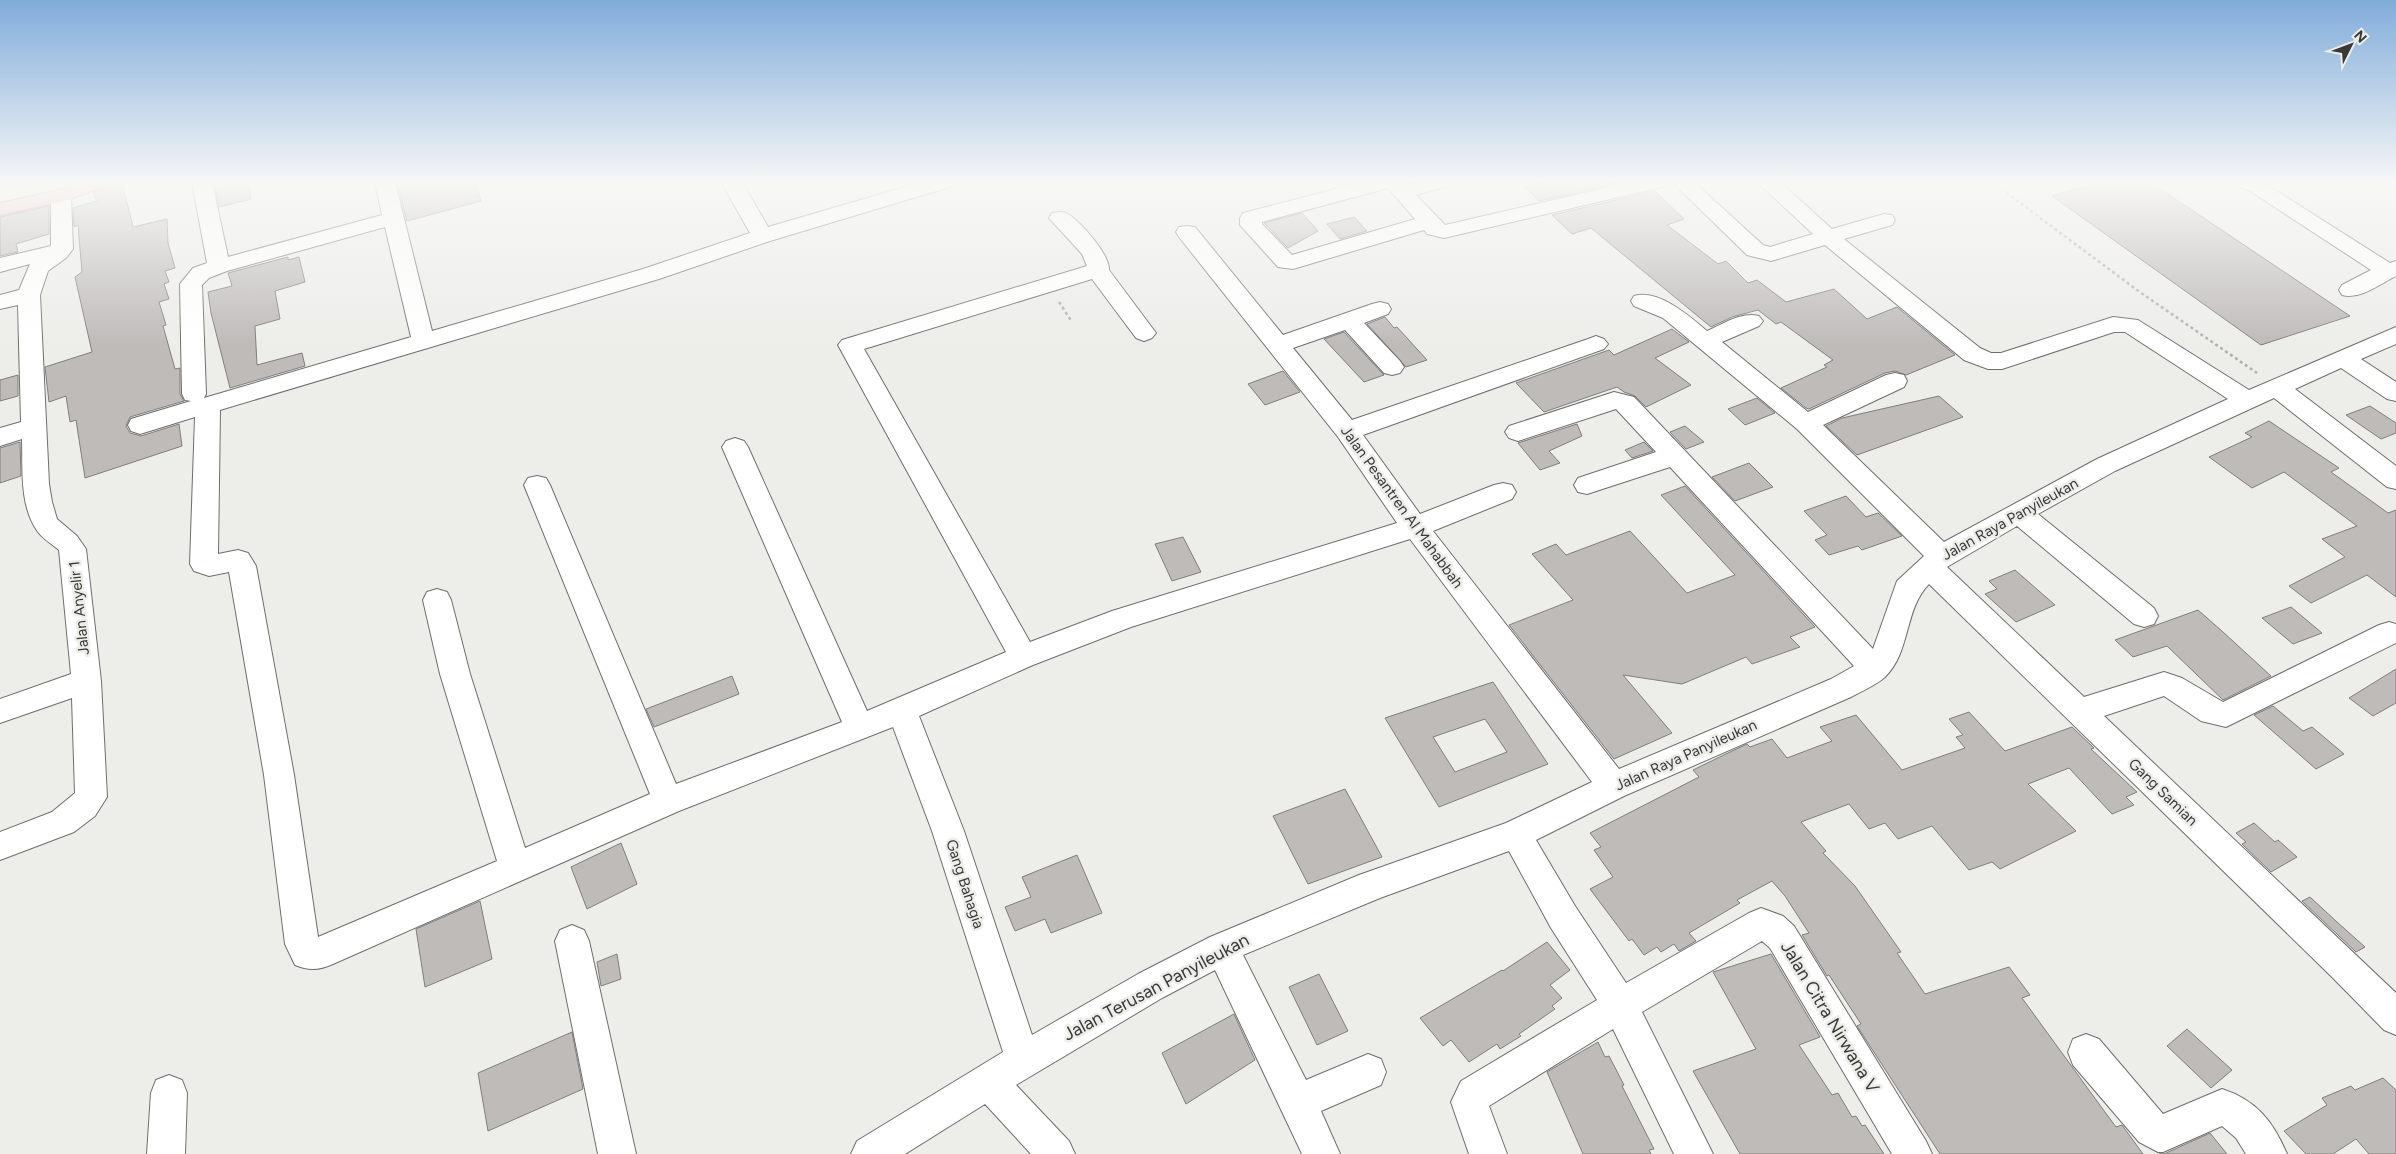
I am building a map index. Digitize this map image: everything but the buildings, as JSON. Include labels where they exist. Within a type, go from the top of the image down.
[{"type":"street","points":[[0,302],[28,295],[36,272],[44,262],[60,254],[62,249],[62,236]]},
{"type":"street","points":[[213,236],[219,266]]},
{"type":"street","points":[[329,236],[219,266],[201,273],[191,284],[201,400],[204,564],[209,566],[238,560],[242,566],[279,775],[297,919],[302,944],[307,954],[321,953],[668,801],[860,728],[1023,658],[1122,619],[1415,527],[1503,492]]},
{"type":"street","points":[[398,236],[423,340]]},
{"type":"street","points":[[140,425],[201,400],[423,340],[652,274],[762,236]]},
{"type":"street","points":[[1077,236],[1087,246],[1098,263],[1098,272],[1144,333]]},
{"type":"street","name":"Jalan Pesantren Al Mahabbah","points":[[1190,236],[1347,431],[1415,527],[1613,786]]},
{"type":"street","points":[[1261,236],[1286,262],[1293,262],[1381,236]]},
{"type":"street","points":[[1740,236],[1755,250],[1771,254],[1836,236]]},
{"type":"street","points":[[1828,236],[1972,354],[1988,361],[2002,362],[2105,326],[2130,325],[2247,400]]},
{"type":"street","points":[[2331,236],[2392,270]]},
{"type":"street","points":[[0,265],[62,249]]},
{"type":"street","points":[[2350,290],[2392,270]]},
{"type":"street","points":[[1023,658],[850,345],[1098,272]]},
{"type":"street","name":"Jalan Anyelir 1","points":[[0,846],[72,818],[85,808],[91,797],[86,681],[72,549],[67,540],[50,529],[41,514],[36,484],[28,295]]},
{"type":"street","name":"Gang Samian","points":[[1642,301],[1672,313],[1806,423],[1935,562],[2080,711],[2344,965],[2396,1018]]},
{"type":"street","points":[[1278,345],[1380,309]]},
{"type":"street","points":[[1349,320],[1392,367]]},
{"type":"street","points":[[1706,340],[1751,321]]},
{"type":"street","name":"Jalan Raya Panyileukan","points":[[1516,834],[1613,786],[1840,688],[1874,669],[1886,653],[1908,589],[1935,562],[2106,465],[2247,400],[2396,335]]},
{"type":"street","points":[[1347,431],[1434,398],[1596,344]]},
{"type":"street","points":[[2343,359],[2396,393]]},
{"type":"street","points":[[1806,423],[1894,381]]},
{"type":"street","points":[[2277,387],[2396,480]]},
{"type":"street","points":[[1518,432],[1614,400],[1624,403],[1874,669]]},
{"type":"street","points":[[0,437],[34,428]]},
{"type":"street","points":[[735,447],[860,728]]},
{"type":"street","points":[[1587,485],[1673,456]]},
{"type":"street","points":[[537,485],[668,801]]},
{"type":"street","points":[[2020,513],[2144,616]]},
{"type":"street","points":[[437,600],[455,674],[515,868]]},
{"type":"street","points":[[2080,711],[2164,684],[2184,692],[2215,714],[2226,715],[2389,633]]},
{"type":"street","points":[[0,711],[86,681]]},
{"type":"street","name":"Gang Bahagia","points":[[902,710],[948,831],[1023,1060]]},
{"type":"street","points":[[1516,834],[1563,917],[1620,1005],[1694,1154]]},
{"type":"street","name":"Jalan Terusan Panyileukan","points":[[870,1154],[1023,1060],[1150,986],[1222,948],[1371,886],[1516,834]]},
{"type":"street","name":"Jalan Citra Nirwana V","points":[[1488,1154],[1470,1110],[1469,1102],[1474,1094],[1620,1005],[1751,928],[1761,924],[1771,927],[1782,937],[1913,1154]]},
{"type":"street","points":[[572,941],[617,1154]]},
{"type":"street","points":[[1222,948],[1298,1102],[1321,1154]]},
{"type":"street","points":[[2086,1052],[2152,1129],[2158,1133],[2163,1133],[2222,1107],[2232,1109],[2242,1116],[2268,1154]]},
{"type":"street","points":[[1298,1102],[1368,1072]]},
{"type":"street","points":[[988,1081],[1056,1154]]},
{"type":"street","points":[[166,1154],[169,1093]]},
{"type":"path","points":[[2064,236],[2137,290],[2277,387]]}]
